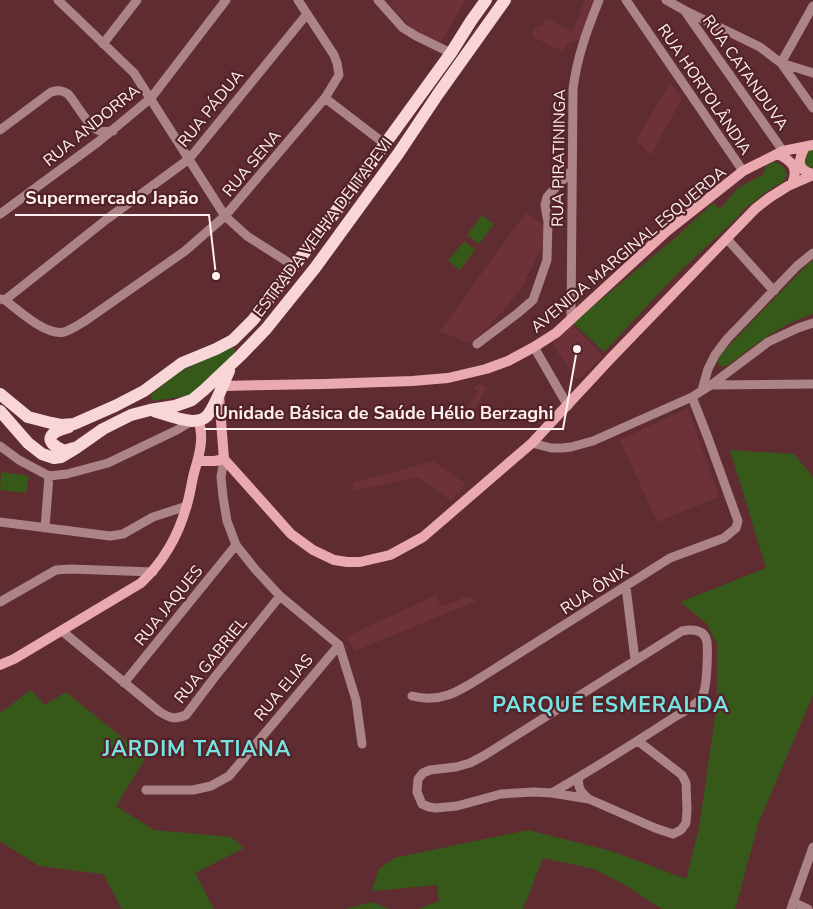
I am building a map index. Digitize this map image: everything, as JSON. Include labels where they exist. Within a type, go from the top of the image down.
[{"type":"main road","name":"ESTRADA VELHA DE ITAPEVI","points":[[0,394],[28,416],[51,424],[74,424],[144,391],[182,364],[233,340],[253,320],[340,206],[486,0]]},
{"type":"main road","name":"ESTRADA VELHA DE ITAPEVI","points":[[0,411],[28,443],[42,454],[54,458],[61,457],[103,429],[131,415],[175,406],[192,400],[234,362],[266,329],[315,268],[403,147],[501,2]]},
{"type":"main road","name":"AVENIDA MARGINAL ESQUERDA","points":[[220,390],[448,378],[486,369],[508,361],[556,333],[667,231],[743,171],[781,152],[809,146]]},
{"type":"main road","points":[[809,146],[800,158],[799,163],[803,169],[813,174]]},
{"type":"main road","points":[[781,152],[795,170],[795,178],[792,184]]},
{"type":"main road","points":[[220,390],[224,459],[291,534],[313,550],[334,560],[360,562],[390,555],[423,537],[532,443],[755,209],[792,184],[813,174]]},
{"type":"main road","points":[[150,410],[181,419],[195,421],[204,418],[207,416],[234,362]]},
{"type":"main road","points":[[0,665],[14,659],[141,583],[153,572],[171,544],[187,506],[202,437],[202,428],[195,421]]},
{"type":"main road","points":[[74,424],[54,432],[51,441],[53,445],[64,451],[76,448]]},
{"type":"main road","points":[[198,461],[224,459]]},
{"type":"street","points":[[58,0],[134,73],[226,216],[248,236],[294,266]]},
{"type":"street","points":[[103,44],[137,0]]},
{"type":"street","name":"RUA ANDORRA","points":[[0,214],[113,131],[151,98],[226,0]]},
{"type":"street","name":"RUA SENA","points":[[3,300],[45,329],[62,333],[85,321],[185,251],[226,216],[325,98],[339,76],[334,55],[298,0]]},
{"type":"street","points":[[378,0],[403,28],[450,53]]},
{"type":"street","name":"RUA PIRATININGA","points":[[571,320],[573,89],[581,47],[599,0]]},
{"type":"street","name":"RUA HORTOLÂNDIA","points":[[626,0],[743,171]]},
{"type":"street","points":[[666,0],[760,47],[781,63],[812,105]]},
{"type":"street","points":[[781,63],[813,6]]},
{"type":"street","name":"RUA CATANDUVA","points":[[684,10],[781,152]]},
{"type":"street","name":"RUA PÁDUA","points":[[3,300],[189,159],[307,14]]},
{"type":"street","points":[[781,63],[811,72]]},
{"type":"street","points":[[798,87],[801,79],[811,72]]},
{"type":"street","points":[[0,130],[51,92],[58,90],[68,94],[73,99],[91,125],[102,132],[113,131]]},
{"type":"street","points":[[325,98],[385,144]]},
{"type":"street","points":[[87,150],[93,139],[91,125]]},
{"type":"street","points":[[477,344],[533,300],[547,260],[548,222],[545,205],[547,197],[572,170]]},
{"type":"street","points":[[727,239],[774,291]]},
{"type":"street","points":[[702,390],[708,369],[715,355],[797,266],[813,253]]},
{"type":"street","points":[[532,443],[550,448],[562,448],[593,441],[692,397],[768,342],[813,323]]},
{"type":"street","points":[[534,347],[568,406]]},
{"type":"street","points":[[711,385],[813,384]]},
{"type":"street","name":"RUA ÔNIX","points":[[412,696],[422,699],[434,699],[448,696],[488,674],[670,558],[724,538],[736,528],[738,522],[692,397]]},
{"type":"street","points":[[0,446],[19,460],[49,476],[67,474],[108,464],[195,421]]},
{"type":"street","points":[[224,459],[221,477],[223,497],[227,521],[236,545],[280,596],[339,645],[356,700],[362,744]]},
{"type":"street","points":[[45,528],[49,476]]},
{"type":"street","points":[[0,522],[110,536],[123,534],[153,517],[187,506]]},
{"type":"street","name":"RUA JAQUES","points":[[124,683],[236,545]]},
{"type":"street","points":[[0,602],[56,570],[153,572]]},
{"type":"street","points":[[626,587],[635,660]]},
{"type":"street","name":"RUA GABRIEL","points":[[62,631],[160,712],[170,718],[179,718],[186,715],[280,596]]},
{"type":"street","points":[[552,793],[697,703],[703,696],[706,668],[707,639],[702,634],[697,630],[682,631],[485,755],[470,763],[456,767],[430,770],[423,773],[418,779],[418,792],[422,804],[429,807],[457,806],[501,794],[552,793],[589,799],[672,834],[681,830],[686,823],[686,783],[682,775],[638,741]]},
{"type":"street","name":"RUA ELIAS","points":[[146,790],[193,790],[211,786],[229,776],[339,645]]},
{"type":"street","points":[[579,777],[580,790],[589,799]]},
{"type":"street","points":[[808,909],[792,905],[813,846]]},
{"type":"shaded area","points":[[392,0],[465,0],[441,43],[414,31],[390,4]]},
{"type":"shaded area","points":[[585,0],[596,0],[582,38],[566,45],[564,51],[533,37],[533,28],[543,25],[545,18],[573,31]]},
{"type":"shaded area","points":[[670,83],[682,98],[651,155],[636,140]]},
{"type":"shaded area","points":[[526,212],[545,226],[542,247],[521,289],[501,313],[476,338],[468,343],[440,331]]},
{"type":"shaded area","points":[[572,324],[602,356],[578,380],[553,343]]},
{"type":"shaded area","points":[[478,384],[487,388],[468,419],[462,416],[478,391],[473,388]]},
{"type":"shaded area","points":[[688,408],[719,497],[657,522],[620,440]]},
{"type":"shaded area","points":[[432,461],[466,484],[451,501],[418,477],[353,491],[354,482]]},
{"type":"shaded area","points":[[436,595],[441,607],[468,596],[476,601],[355,651],[346,637]]},
{"type":"green space","points":[[813,150],[813,168],[808,167],[804,163],[807,151]]},
{"type":"green space","points":[[776,162],[784,167],[787,175],[783,182],[776,185],[743,210],[739,216],[676,275],[604,352],[573,323],[675,238],[713,203],[720,209],[738,188],[764,174],[765,167]]},
{"type":"green space","points":[[482,215],[494,224],[479,244],[467,235]]},
{"type":"green space","points":[[464,241],[475,250],[460,270],[448,261]]},
{"type":"green space","points":[[813,260],[813,314],[778,330],[727,366],[719,364],[718,357]]},
{"type":"green space","points":[[232,345],[236,353],[192,395],[153,401],[150,395],[179,372]]},
{"type":"green space","points":[[730,450],[794,454],[813,477],[813,695],[759,822],[735,909],[662,909],[625,885],[594,869],[543,858],[523,909],[418,909],[439,901],[437,885],[372,891],[378,870],[394,858],[528,830],[611,851],[686,879],[699,828],[717,703],[717,644],[707,624],[680,602],[766,568]]},
{"type":"green space","points":[[1,472],[29,476],[26,493],[0,490]]},
{"type":"green space","points":[[31,690],[45,705],[66,692],[146,757],[116,806],[154,830],[231,837],[244,848],[195,873],[214,909],[122,909],[103,874],[39,866],[0,841],[0,713]]},
{"type":"green space","points":[[372,902],[390,909],[345,909]]},
{"type":"place","name":"Supermercado Japão","points":[[216,276]]},
{"type":"place","name":"Unidade Básica de Saúde Hélio Berzaghi","points":[[577,349]]},
{"type":"district","name":"PARQUE ESMERALDA","points":[[611,705]]},
{"type":"district","name":"JARDIM TATIANA","points":[[197,749]]}]
